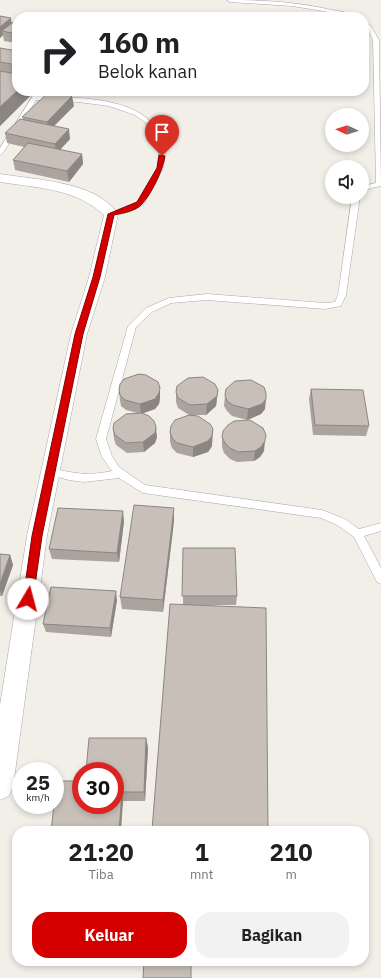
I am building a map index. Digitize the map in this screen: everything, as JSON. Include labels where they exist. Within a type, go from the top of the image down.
[{"type":"street","points":[[0,178],[76,191],[97,201],[111,214],[96,277],[79,334],[37,536],[0,787]]},
{"type":"lane","points":[[230,0],[307,6],[337,12]]},
{"type":"lane","points":[[369,29],[376,40],[381,184],[369,186]]},
{"type":"lane","points":[[0,154],[34,98],[108,103],[128,110],[147,121],[163,145],[160,168],[140,203],[126,210],[111,214]]},
{"type":"lane","points":[[355,204],[342,296],[338,304],[325,306],[207,297],[169,300],[149,310],[132,326],[101,439],[105,454],[119,474],[143,489],[322,514],[342,522],[358,534],[381,579]]},
{"type":"lane","points":[[50,471],[69,477],[88,480],[119,474]]},
{"type":"lane","points":[[358,534],[381,527]]},
{"type":"building","points":[[0,16],[11,18],[0,27]]},
{"type":"building","points":[[12,23],[12,33],[2,31]]},
{"type":"building","points":[[0,48],[12,50],[12,64],[0,62]]},
{"type":"building","points":[[0,71],[12,73],[12,96],[0,107]]},
{"type":"building","points":[[45,96],[72,96],[47,122],[22,117]]},
{"type":"building","points":[[20,119],[69,129],[55,144],[5,133]]},
{"type":"building","points":[[28,143],[82,154],[67,171],[13,160]]},
{"type":"building","points":[[139,374],[146,375],[158,382],[160,388],[155,399],[140,404],[125,400],[120,395],[119,390],[120,384],[124,379]]},
{"type":"building","points":[[203,377],[215,384],[218,390],[217,396],[207,404],[190,405],[178,398],[176,392],[177,386],[188,378]]},
{"type":"building","points":[[251,380],[264,387],[266,399],[262,404],[248,409],[233,405],[227,401],[225,395],[226,389],[235,381]]},
{"type":"building","points":[[311,389],[363,390],[369,426],[315,425]]},
{"type":"building","points":[[142,413],[149,416],[154,421],[156,427],[155,433],[143,442],[126,443],[115,435],[113,429],[114,423],[126,414]]},
{"type":"building","points":[[189,415],[198,416],[210,424],[213,429],[212,436],[208,441],[193,447],[177,443],[172,438],[170,432],[171,426],[175,420]]},
{"type":"building","points":[[250,420],[263,428],[266,435],[265,441],[261,447],[255,451],[238,452],[230,448],[222,437],[223,431],[234,421]]},
{"type":"building","points":[[134,505],[174,508],[163,600],[120,597]]},
{"type":"building","points":[[58,508],[123,511],[117,553],[49,549]]},
{"type":"building","points":[[183,548],[235,548],[237,596],[182,596]]},
{"type":"building","points":[[0,554],[10,555],[0,584]]},
{"type":"building","points":[[51,587],[116,591],[110,628],[43,624]]},
{"type":"building","points":[[170,604],[266,608],[268,826],[152,826]]},
{"type":"building","points":[[89,738],[146,738],[144,792],[124,792],[124,762],[87,762]]},
{"type":"building","points":[[64,781],[72,781],[72,814],[120,814],[119,826],[52,826],[53,814],[64,814]]},
{"type":"building","points":[[144,966],[191,966],[191,978],[143,978]]},
{"type":"route","points":[[28,599],[37,536],[79,334],[96,277],[108,232],[111,214],[126,210],[140,203],[160,168],[162,156]]}]
